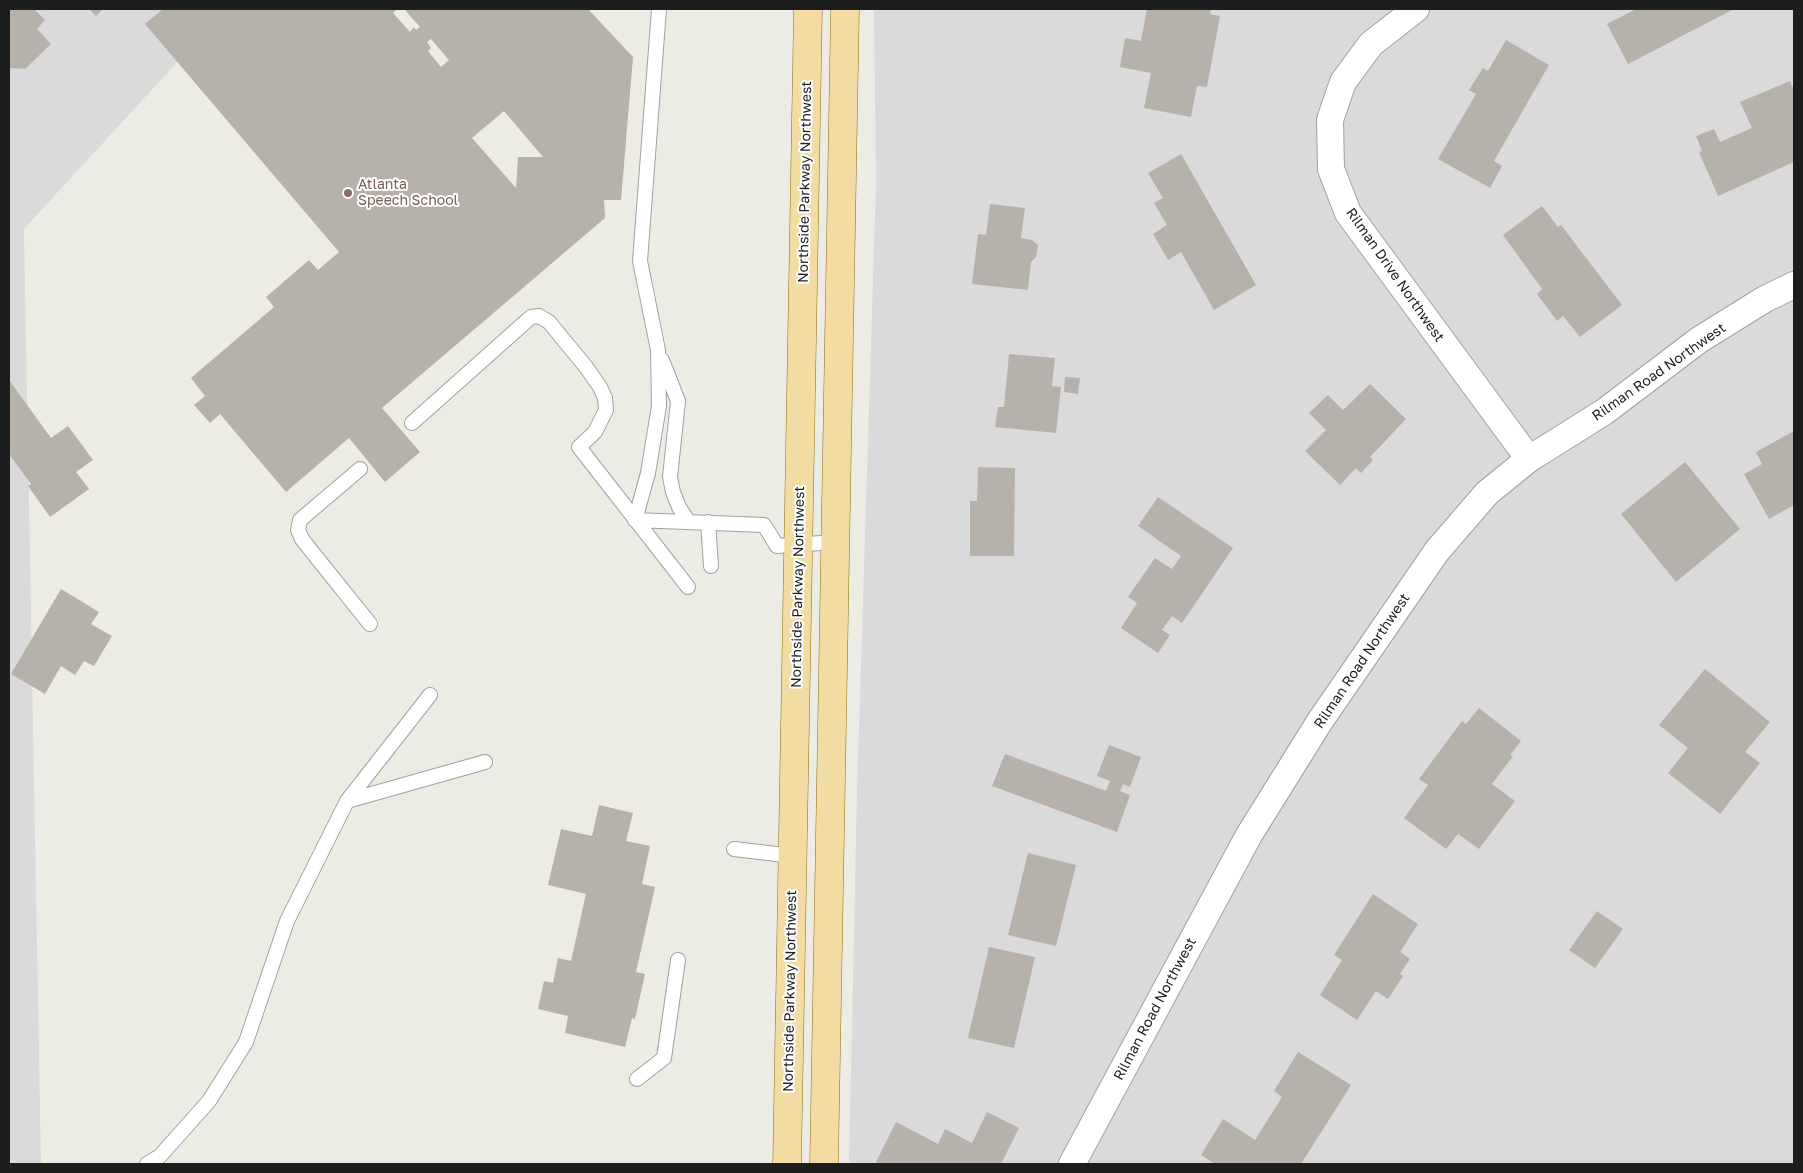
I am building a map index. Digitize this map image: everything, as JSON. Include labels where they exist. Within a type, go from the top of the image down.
[{"type":"main road","name":"Northside Parkway Northwest","points":[[787,1164],[793,856],[788,545],[808,9]]},
{"type":"main road","points":[[824,1164],[845,9]]},
{"type":"street","name":"Rilman Drive Northwest","points":[[1416,9],[1371,44],[1343,82],[1330,120],[1331,169],[1348,213],[1529,459]]},
{"type":"street","name":"Rilman Road Northwest","points":[[1072,1164],[1249,835],[1320,720],[1437,551],[1487,492],[1529,459],[1604,412],[1699,340],[1765,299],[1794,285]]},
{"type":"lane","points":[[659,9],[640,261],[658,350],[678,401],[670,477],[679,507],[688,521]]},
{"type":"lane","points":[[412,423],[531,317],[539,316],[549,322],[600,387],[605,398],[606,410],[595,432],[579,447],[688,587]]},
{"type":"lane","points":[[635,520],[648,473],[659,406],[658,350]]},
{"type":"lane","points":[[360,469],[300,520],[298,530],[302,539],[316,558],[370,624]]},
{"type":"lane","points":[[635,520],[764,525],[788,545],[836,542]]},
{"type":"lane","points":[[708,522],[711,566]]},
{"type":"lane","points":[[147,1164],[160,1156],[209,1101],[246,1042],[287,921],[347,801],[430,695]]},
{"type":"lane","points":[[347,801],[485,762]]},
{"type":"lane","points":[[734,849],[793,856]]},
{"type":"lane","points":[[637,1079],[664,1058],[678,960]]},
{"type":"shaded area","points":[[9,9],[226,9],[24,229],[41,1164],[9,1164]]},
{"type":"shaded area","points":[[874,9],[1794,9],[1794,1164],[849,1164],[857,792],[876,184]]},
{"type":"building","points":[[9,9],[34,9],[45,20],[37,29],[51,44],[25,69],[9,68]]},
{"type":"building","points":[[89,9],[103,9],[96,16]]},
{"type":"building","points":[[163,9],[397,9],[393,13],[410,32],[414,27],[416,30],[420,27],[404,9],[588,9],[633,57],[621,200],[604,200],[605,218],[382,408],[420,452],[385,482],[349,438],[286,492],[220,414],[210,423],[194,405],[205,396],[191,378],[274,307],[266,297],[309,260],[318,270],[339,252],[145,24]],"holes":[[[431,39],[449,60],[441,67],[428,51],[431,48],[427,42]],[[504,111],[543,157],[518,157],[516,188],[472,138]]]},
{"type":"building","points":[[1147,9],[1211,9],[1210,14],[1220,16],[1207,87],[1197,86],[1191,117],[1144,108],[1151,73],[1120,67],[1125,38],[1141,41]]},
{"type":"building","points":[[1636,9],[1734,9],[1628,64],[1607,24]]},
{"type":"building","points":[[1506,40],[1549,65],[1494,161],[1502,166],[1490,188],[1438,159],[1476,94],[1469,90],[1483,68],[1488,71]]},
{"type":"building","points":[[1790,81],[1792,87],[1794,86],[1794,162],[1718,196],[1699,152],[1702,151],[1696,136],[1714,129],[1720,142],[1752,128],[1740,102]]},
{"type":"building","points":[[1181,154],[1256,285],[1214,310],[1181,252],[1168,260],[1153,234],[1167,225],[1154,203],[1163,198],[1148,173]]},
{"type":"building","points":[[990,204],[1025,208],[1021,238],[1032,240],[1038,245],[1036,257],[1031,262],[1028,290],[972,284],[978,234],[986,235]]},
{"type":"building","points":[[1542,206],[1558,227],[1561,225],[1622,305],[1580,337],[1563,316],[1557,321],[1537,294],[1542,289],[1503,235]]},
{"type":"building","points":[[1009,354],[1055,358],[1052,386],[1061,387],[1056,433],[995,427],[998,407],[1004,407]]},
{"type":"building","points":[[1065,377],[1080,378],[1078,394],[1064,392]]},
{"type":"building","points":[[9,380],[51,438],[68,426],[93,460],[76,472],[89,489],[50,517],[28,486],[31,484],[9,454]]},
{"type":"building","points":[[1370,384],[1406,419],[1370,457],[1373,460],[1361,473],[1356,468],[1340,485],[1305,451],[1326,430],[1309,413],[1328,395],[1343,410]]},
{"type":"building","points":[[1794,431],[1794,505],[1769,519],[1744,474],[1762,464],[1756,452]]},
{"type":"building","points":[[1685,462],[1740,529],[1676,582],[1621,514]]},
{"type":"building","points":[[978,467],[1015,468],[1014,556],[970,556],[970,501],[977,501]]},
{"type":"building","points":[[1158,497],[1233,548],[1182,623],[1172,616],[1162,630],[1170,635],[1158,653],[1121,628],[1137,603],[1128,597],[1155,558],[1172,569],[1181,556],[1138,526]]},
{"type":"building","points":[[61,589],[99,612],[91,624],[112,636],[94,666],[84,661],[75,675],[61,666],[45,694],[11,674]]},
{"type":"building","points":[[1705,669],[1770,722],[1745,752],[1760,763],[1720,814],[1668,773],[1688,748],[1659,725]]},
{"type":"building","points":[[1479,708],[1521,741],[1510,755],[1513,756],[1492,784],[1515,801],[1479,849],[1458,834],[1446,849],[1404,818],[1428,785],[1419,779],[1462,721],[1466,724]]},
{"type":"building","points":[[1109,745],[1141,757],[1130,787],[1123,784],[1120,791],[1130,795],[1117,832],[992,786],[1005,754],[1106,791],[1110,781],[1097,776]]},
{"type":"building","points":[[599,805],[633,813],[626,841],[650,846],[642,884],[655,887],[636,972],[645,974],[635,1019],[632,1018],[625,1047],[565,1033],[568,1016],[538,1009],[544,981],[553,983],[558,958],[571,961],[586,894],[548,885],[561,829],[592,836]]},
{"type":"building","points":[[1028,853],[1076,865],[1056,946],[1008,935]]},
{"type":"building","points":[[1373,894],[1418,924],[1400,952],[1410,959],[1400,974],[1403,976],[1388,999],[1376,991],[1357,1020],[1320,995],[1342,960],[1334,955]]},
{"type":"building","points":[[1597,911],[1623,929],[1595,968],[1569,950]]},
{"type":"building","points":[[989,947],[1035,957],[1014,1048],[968,1038]]},
{"type":"building","points":[[1298,1052],[1351,1085],[1301,1164],[1215,1164],[1201,1155],[1223,1119],[1255,1140],[1282,1097],[1274,1091]]},
{"type":"building","points":[[987,1112],[1019,1128],[1001,1164],[880,1164],[876,1162],[896,1122],[938,1144],[945,1129],[972,1143]]},
{"type":"place","name":"Atlanta Speech School","points":[[348,193]]}]
